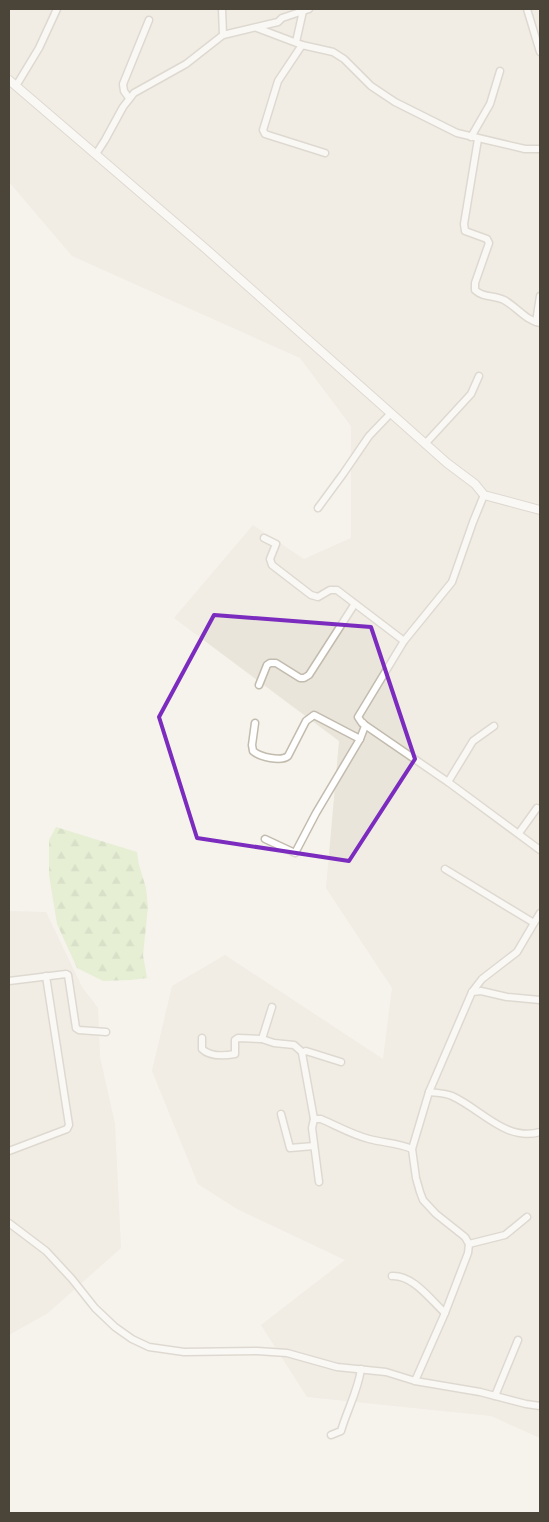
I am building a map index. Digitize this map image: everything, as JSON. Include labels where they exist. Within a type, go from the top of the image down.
[{"type":"street","points":[[16,86],[39,48],[57,9]]},
{"type":"street","points":[[222,9],[223,35]]},
{"type":"street","points":[[527,9],[540,52]]},
{"type":"street","points":[[96,154],[106,140],[129,98],[140,89],[186,64],[223,35],[278,22],[282,18],[306,10]]},
{"type":"street","points":[[306,10],[299,43],[278,80],[263,130],[268,136],[325,153]]},
{"type":"street","points":[[129,98],[124,91],[123,84],[149,20]]},
{"type":"street","points":[[257,28],[299,43],[333,52],[344,59],[371,86],[395,102],[446,128],[475,138],[526,149],[540,149]]},
{"type":"street","points":[[500,70],[490,104],[475,138],[464,228],[468,232],[487,239],[489,243],[475,283],[475,290],[488,297],[504,300],[520,313],[538,323],[540,296]]},
{"type":"street","points":[[9,80],[206,249],[425,444],[475,484],[484,494],[540,510]]},
{"type":"street","points":[[425,444],[471,394],[479,376]]},
{"type":"street","points":[[318,508],[369,436],[391,412]]},
{"type":"street","points":[[484,494],[454,578],[449,587],[404,641],[359,715],[358,720],[448,782],[540,850]]},
{"type":"street","points":[[264,538],[276,544],[270,559],[271,564],[311,595],[318,597],[334,589],[404,641]]},
{"type":"street","points":[[259,685],[270,663],[276,663],[300,678],[309,675],[354,605]]},
{"type":"street","points":[[255,723],[253,750],[258,754],[280,759],[285,759],[288,756],[306,721],[314,715],[360,739]]},
{"type":"street","points":[[265,839],[295,853],[316,813],[360,739],[364,724]]},
{"type":"street","points":[[448,782],[473,741],[494,726]]},
{"type":"street","points":[[519,834],[537,808]]},
{"type":"street","points":[[445,869],[534,923]]},
{"type":"street","points":[[415,1381],[445,1313],[468,1253],[469,1244],[465,1237],[436,1214],[424,1200],[416,1178],[412,1149],[429,1092],[472,992],[482,980],[517,952],[540,913]]},
{"type":"street","points":[[9,981],[59,974],[68,975],[76,1028],[79,1030],[106,1032]]},
{"type":"street","points":[[9,1151],[67,1129],[69,1125],[46,976]]},
{"type":"street","points":[[472,992],[480,991],[507,998],[540,1000]]},
{"type":"street","points":[[262,1039],[272,1007]]},
{"type":"street","points":[[202,1038],[203,1051],[211,1054],[225,1055],[235,1053],[235,1040],[237,1038],[262,1039],[279,1044],[294,1045],[302,1052],[341,1062]]},
{"type":"street","points":[[302,1052],[301,1055],[314,1119],[312,1124],[319,1182]]},
{"type":"street","points":[[429,1092],[449,1095],[508,1131],[524,1134],[540,1132]]},
{"type":"street","points":[[281,1114],[290,1148],[314,1146]]},
{"type":"street","points":[[314,1119],[321,1119],[364,1138],[393,1145],[403,1145],[412,1149]]},
{"type":"street","points":[[469,1244],[505,1235],[527,1216]]},
{"type":"street","points":[[9,1223],[46,1251],[95,1308],[115,1327],[132,1339],[149,1347],[184,1352],[287,1353],[337,1367],[386,1372],[415,1381],[540,1406]]},
{"type":"street","points":[[392,1276],[403,1277],[413,1282],[445,1313]]},
{"type":"street","points":[[496,1396],[518,1340]]},
{"type":"street","points":[[331,1435],[341,1431],[347,1409],[358,1387],[361,1369]]},
{"type":"highlighted area","points":[[214,615],[371,627],[415,759],[349,861],[197,838],[159,717]]},
{"type":"shaded area","points":[[9,9],[540,9],[540,1438],[491,1416],[307,1397],[261,1325],[345,1260],[237,1209],[198,1184],[152,1071],[172,986],[225,955],[383,1059],[392,988],[326,888],[339,741],[174,618],[253,525],[304,559],[351,538],[351,426],[300,358],[72,256],[9,182]]},
{"type":"shaded area","points":[[9,911],[46,912],[82,987],[98,1008],[100,1057],[115,1124],[121,1248],[48,1313],[9,1335]]},
{"type":"green space","points":[[56,827],[137,852],[146,888],[148,907],[143,955],[147,978],[103,981],[77,968],[57,924],[49,875],[49,840]]}]
